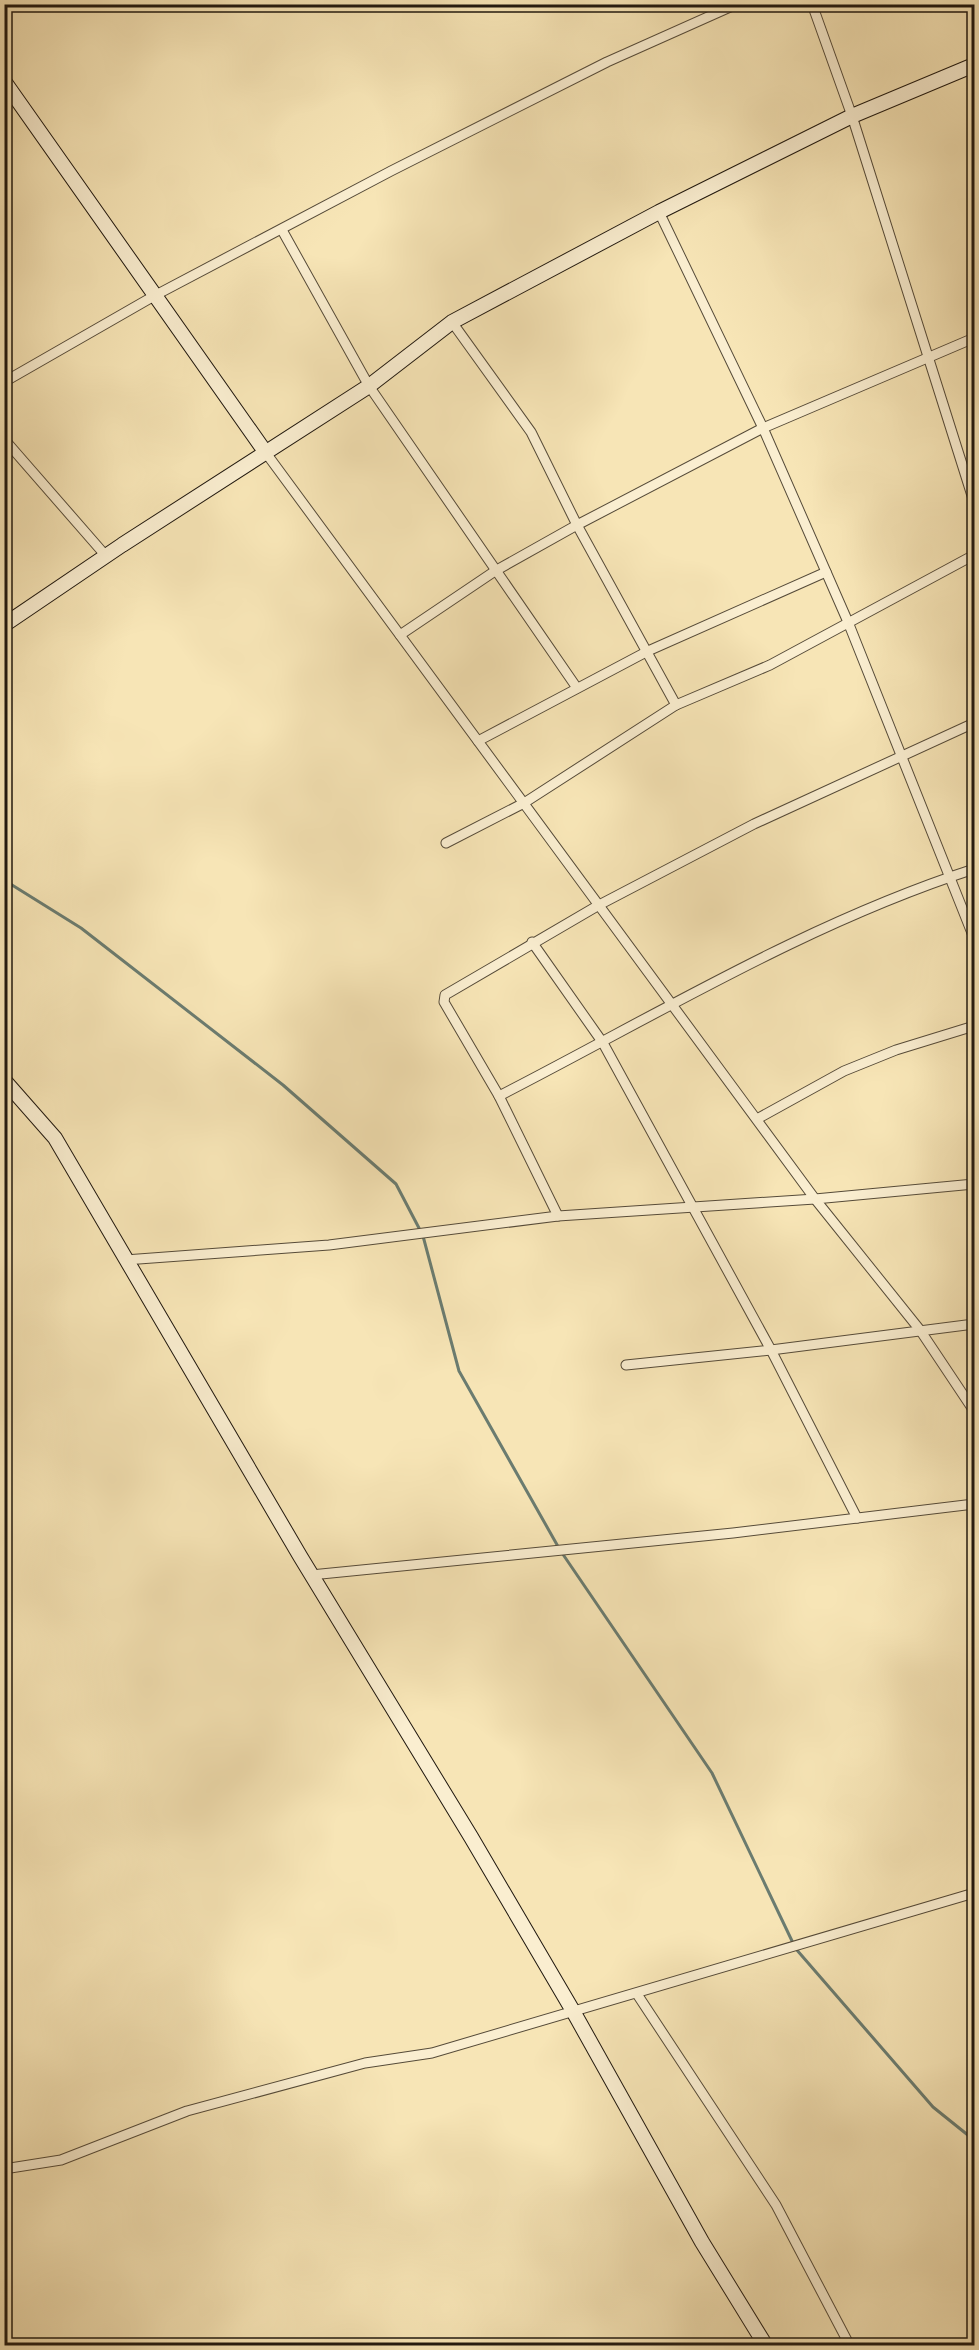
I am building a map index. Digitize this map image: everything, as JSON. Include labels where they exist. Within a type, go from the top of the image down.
[{"type":"street","points":[[4,382],[154,296],[391,171],[607,62],[737,4]]},
{"type":"street","points":[[812,4],[852,116],[975,502]]},
{"type":"street","points":[[4,625],[106,556],[369,386],[452,322],[659,212],[852,116],[975,65]]},
{"type":"street","points":[[4,81],[266,453],[815,1199],[920,1330],[975,1411]]},
{"type":"street","points":[[659,212],[763,428],[848,622],[975,938]]},
{"type":"street","points":[[282,230],[369,386],[577,688]]},
{"type":"street","points":[[452,322],[531,432],[577,525],[676,705]]},
{"type":"street","points":[[400,635],[495,571],[577,525],[763,428],[975,338]]},
{"type":"street","points":[[4,439],[106,556]]},
{"type":"street","points":[[446,843],[524,803],[676,705],[770,666],[975,555]]},
{"type":"street","points":[[478,741],[648,651],[826,572]]},
{"type":"street","points":[[558,1216],[499,1096],[444,999],[532,942],[754,824],[975,723]]},
{"type":"street","points":[[499,1096],[783,947],[851,915],[975,869]]},
{"type":"street","points":[[532,942],[603,1043],[771,1350],[856,1518]]},
{"type":"street","points":[[757,1119],[844,1071],[896,1050],[975,1026]]},
{"type":"street","points":[[4,1080],[55,1137],[311,1575],[573,2011],[702,2241],[766,2346]]},
{"type":"street","points":[[125,1260],[329,1245],[558,1216],[692,1205],[815,1199],[975,1184]]},
{"type":"street","points":[[626,1365],[771,1350],[975,1324]]},
{"type":"street","points":[[311,1575],[733,1533],[975,1504]]},
{"type":"street","points":[[4,2169],[61,2160],[187,2111],[365,2063],[432,2053],[975,1893]]},
{"type":"street","points":[[637,1994],[776,2205],[850,2346]]},
{"type":"waterway","points":[[4,880],[81,928],[283,1085],[396,1184],[420,1230]]},
{"type":"waterway","points":[[423,1236],[459,1371],[560,1550],[712,1773],[793,1943]]},
{"type":"waterway","points":[[796,1949],[933,2107],[974,2140]]}]
